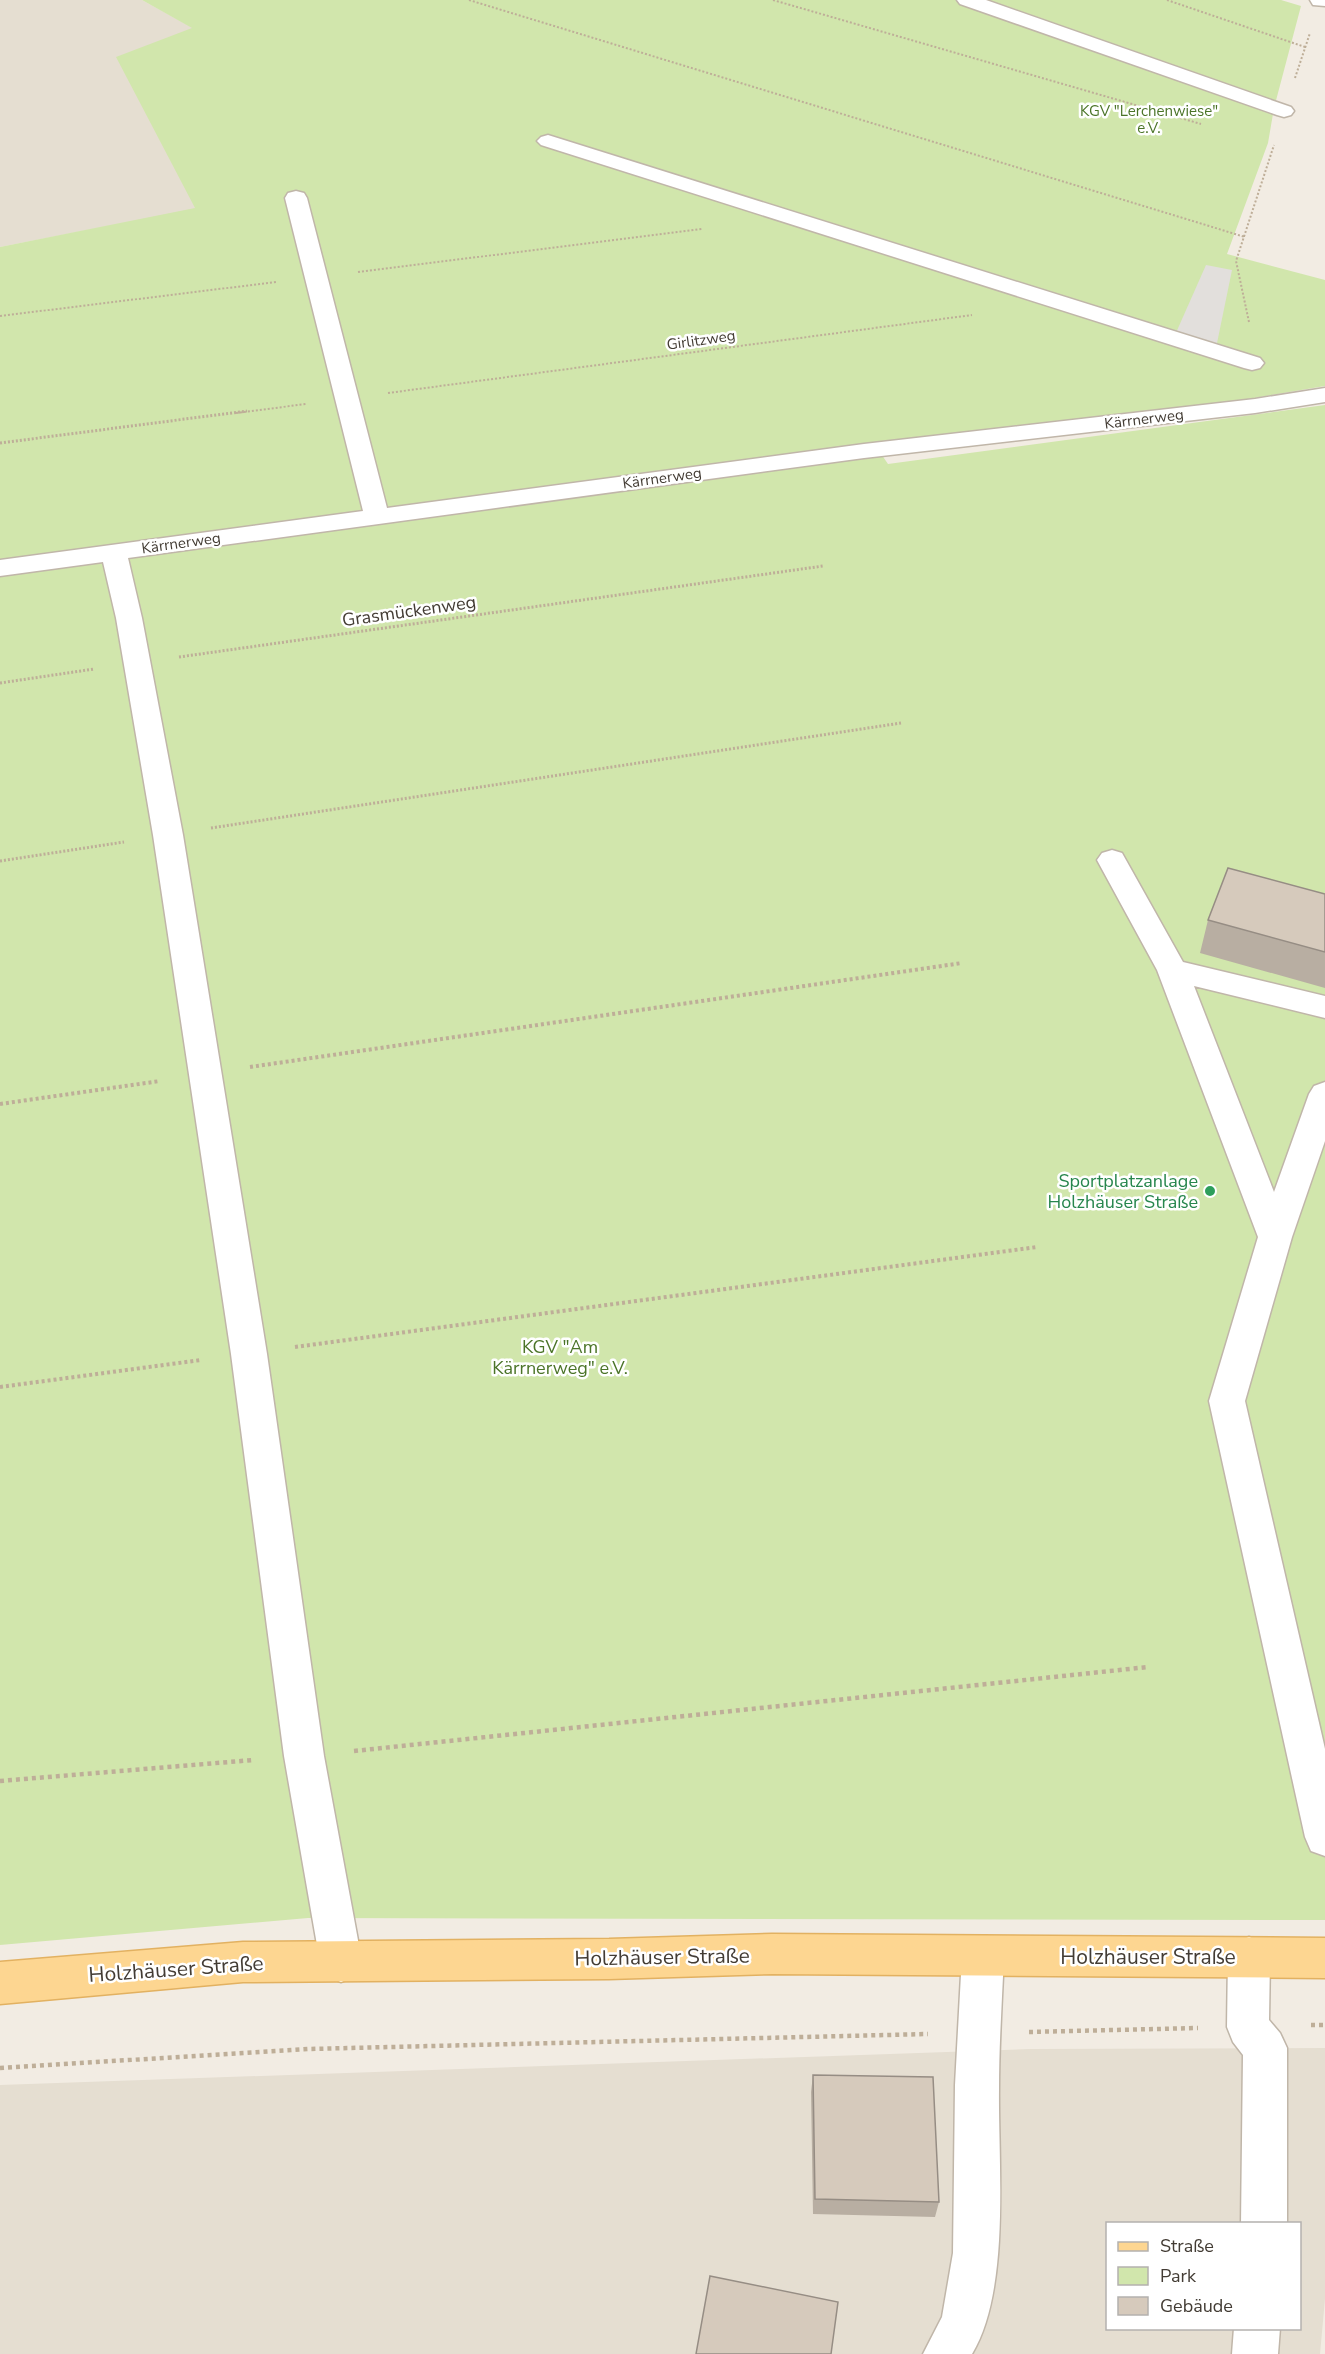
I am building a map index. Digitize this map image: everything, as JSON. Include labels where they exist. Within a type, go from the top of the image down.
[{"type":"main road","name":"Holzhäuser Straße","points":[[0,1983],[243,1962],[772,1954],[1325,1958]]},
{"type":"street","points":[[967,0],[1284,111]]},
{"type":"street","points":[[548,141],[1252,363]]},
{"type":"street","points":[[296,198],[318,277],[346,399],[377,517]]},
{"type":"street","name":"Kärrnerweg","points":[[0,568],[864,451],[1255,406],[1325,395]]},
{"type":"street","points":[[114,552],[138,663],[168,835],[249,1354],[304,1756],[341,1962]]},
{"type":"street","points":[[1112,861],[1172,970],[1275,1237]]},
{"type":"street","points":[[1172,970],[1325,1008]]},
{"type":"street","points":[[1325,1094],[1275,1237],[1227,1401],[1325,1837]]},
{"type":"street","points":[[946,2354],[964,2324],[976,2253],[977,2085],[983,1956]]},
{"type":"street","points":[[1249,1957],[1248,2027],[1265,2048],[1264,2222]]},
{"type":"street","points":[[1255,2354],[1257,2330]]},
{"type":"path","points":[[469,0],[1245,237]]},
{"type":"path","points":[[773,0],[1211,126]]},
{"type":"path","points":[[1167,0],[1306,47]]},
{"type":"path","points":[[1284,111],[1320,1]]},
{"type":"path","points":[[1252,363],[1250,325],[1236,261],[1274,145],[1269,143]]},
{"type":"path","points":[[0,316],[706,229]]},
{"type":"path","name":"Girlitzweg","points":[[0,443],[976,314]]},
{"type":"path","name":"Grasmückenweg","points":[[0,682],[823,566]]},
{"type":"path","points":[[0,861],[901,723]]},
{"type":"path","points":[[0,1104],[962,963]]},
{"type":"path","points":[[0,1387],[1037,1247]]},
{"type":"path","points":[[0,1780],[304,1756],[1148,1667]]},
{"type":"path","points":[[0,2068],[308,2049],[1325,2025]]},
{"type":"shaded area","points":[[0,0],[142,0],[193,28],[195,209],[0,247]]},
{"type":"shaded area","points":[[1206,265],[1232,270],[1216,348],[1175,335]]},
{"type":"shaded area","points":[[1325,2048],[1325,2299],[1320,2354],[0,2354],[0,2085],[1031,2049]]},
{"type":"green space","name":"KGV \"Am Kärrnerweg\" e.V.","points":[[142,0],[1281,0],[1301,6],[1274,108],[1268,143],[1227,254],[1325,280],[1325,386],[1242,400],[875,445],[888,464],[1325,405],[1325,1920],[308,1918],[0,1945],[0,247],[195,208],[116,57],[192,28]]},
{"type":"building","points":[[1228,868],[1325,894],[1325,952],[1208,920]]},
{"type":"building","points":[[813,2075],[933,2077],[939,2202],[815,2199]]},
{"type":"building","points":[[710,2276],[838,2302],[831,2354],[696,2354]]},
{"type":"place","name":"Sportplatzanlage Holzhäuser Straße","points":[[1210,1191]]},
{"type":"park label","name":"KGV \"Lerchenwiese\" e.V.","points":[[1149,120]]}]
